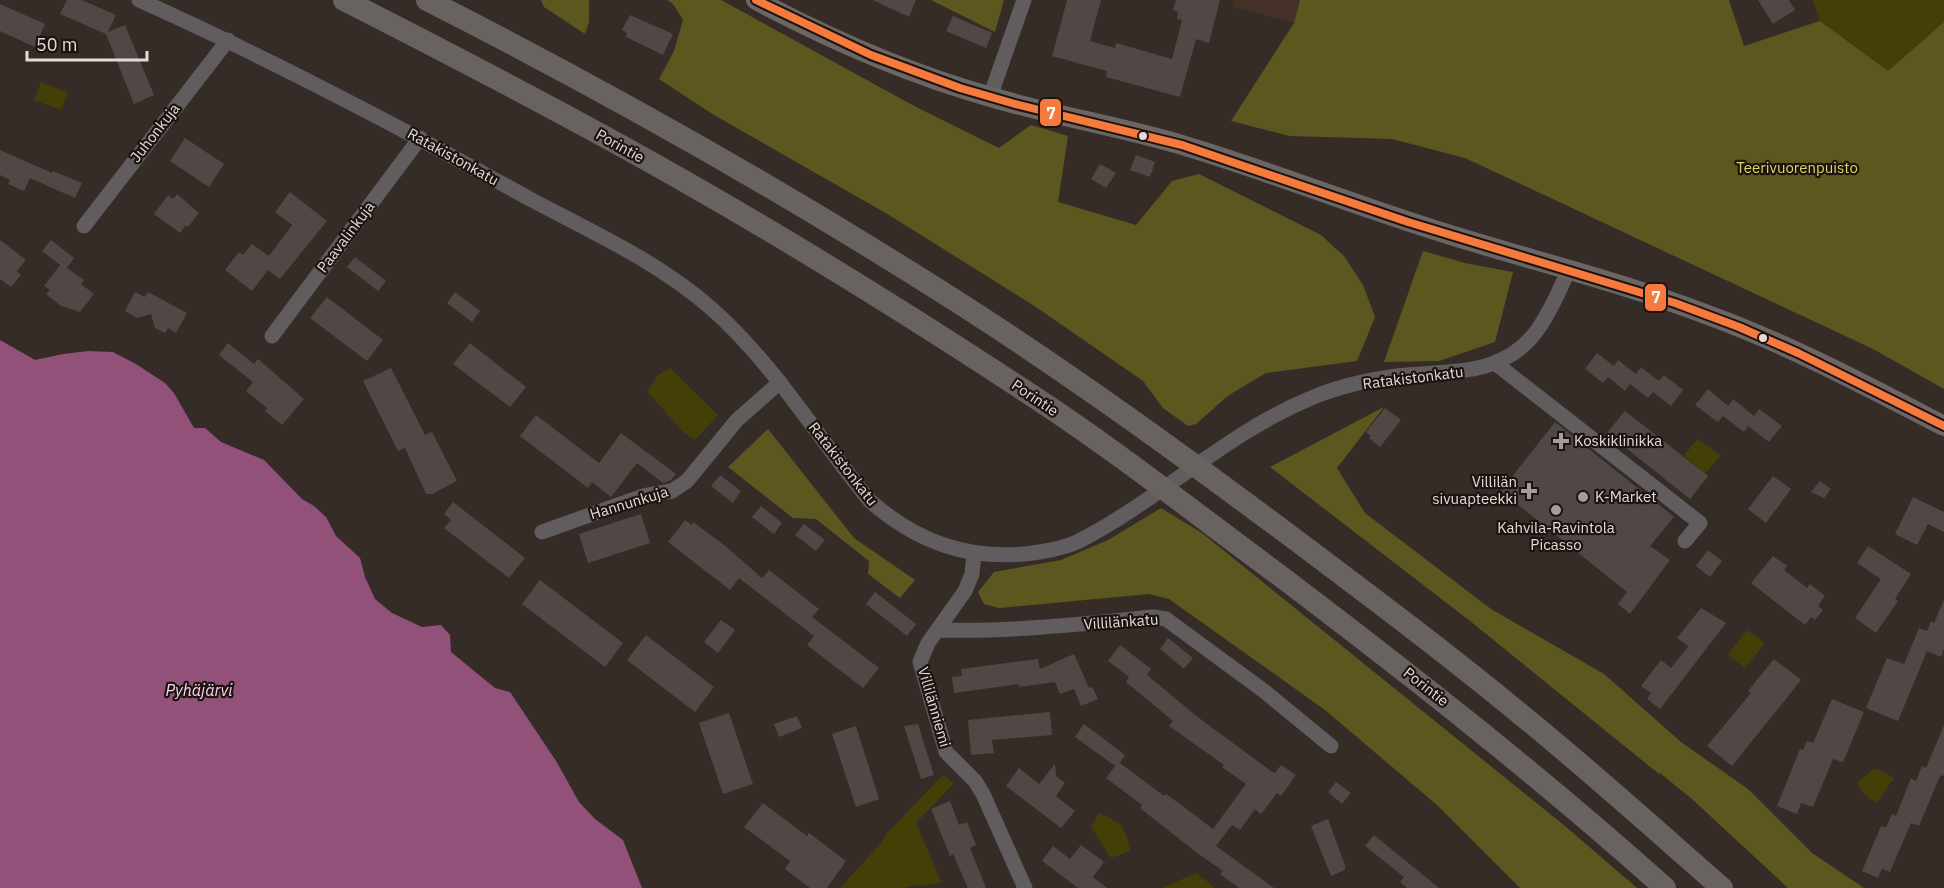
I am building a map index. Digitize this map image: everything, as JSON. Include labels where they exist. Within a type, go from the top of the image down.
[{"type":"highway","name":"Porintie","points":[[344,0],[486,72],[684,181],[813,256],[1028,393],[1134,467],[1395,663],[1507,752],[1665,888]]},
{"type":"highway","points":[[427,0],[510,42],[704,148],[839,228],[967,308],[1167,445],[1426,638],[1622,800],[1722,888]]},
{"type":"main road","points":[[756,0],[858,50],[928,78],[990,97],[1059,115],[1141,132],[1204,151],[1443,232],[1569,269],[1708,315],[1850,377],[1944,426]]},
{"type":"street","name":"Ratakistonkatu","points":[[139,0],[228,40],[420,138],[655,267],[711,308],[740,335],[780,382],[870,501],[890,518],[915,532],[939,544],[974,554],[1008,556],[1042,552],[1075,543],[1155,495],[1272,416],[1310,398],[1397,376],[1471,371],[1495,363],[1518,349],[1537,330],[1569,269]]},
{"type":"street","points":[[990,97],[1024,0]]},
{"type":"street","name":"Juhonkuja","points":[[84,226],[228,40]]},
{"type":"street","name":"Paavalinkuja","points":[[272,336],[420,138]]},
{"type":"street","points":[[1495,363],[1700,523],[1685,541]]},
{"type":"street","name":"Hannunkuja","points":[[542,532],[643,496],[672,491],[687,482],[737,420],[780,382]]},
{"type":"street","name":"Villilänniemi","points":[[974,554],[972,574],[965,591],[928,643],[922,654],[921,662],[946,752],[975,781],[983,794],[1025,888]]},
{"type":"street","name":"Villilänkatu","points":[[939,630],[1042,627],[1153,617],[1166,619],[1264,691],[1331,746]]},
{"type":"shaded area","points":[[1234,0],[1300,0],[1294,23],[1233,7]]},
{"type":"shaded area","points":[[1813,0],[1944,0],[1944,22],[1888,71],[1820,21]]},
{"type":"shaded area","points":[[41,82],[68,93],[61,110],[34,100]]},
{"type":"shaded area","points":[[670,368],[718,415],[695,440],[682,431],[647,391],[659,374]]},
{"type":"shaded area","points":[[1697,439],[1721,455],[1705,474],[1684,456]]},
{"type":"shaded area","points":[[1747,630],[1765,643],[1745,668],[1728,654]]},
{"type":"shaded area","points":[[1878,769],[1894,778],[1877,803],[1866,796],[1858,785],[1859,781],[1873,770]]},
{"type":"shaded area","points":[[943,775],[954,783],[916,823],[941,882],[904,888],[840,888],[881,843],[887,833]]},
{"type":"shaded area","points":[[1099,813],[1122,826],[1130,851],[1111,858],[1091,827]]},
{"type":"shaded area","points":[[1197,873],[1215,888],[1161,888]]},
{"type":"green space","points":[[541,0],[589,0],[589,22],[585,34],[544,7]]},
{"type":"green space","points":[[667,0],[721,0],[916,107],[999,148],[1031,125],[1068,136],[1058,202],[1136,225],[1172,181],[1199,174],[1321,235],[1344,256],[1363,285],[1375,317],[1357,361],[1266,373],[1229,395],[1196,424],[1188,426],[1163,408],[1143,381],[1033,305],[889,215],[714,115],[659,79],[674,51],[683,20],[673,4]]},
{"type":"green space","points":[[931,0],[1004,0],[995,32]]},
{"type":"green space","name":"Teerivuorenpuisto","points":[[1300,0],[1729,0],[1744,46],[1820,21],[1888,71],[1944,22],[1944,389],[1873,349],[1465,158],[1392,139],[1290,136],[1231,121],[1294,23]]},
{"type":"green space","points":[[1423,251],[1465,263],[1513,272],[1495,342],[1439,361],[1384,362]]},
{"type":"green space","points":[[1384,407],[1337,468],[1365,513],[1491,609],[1604,674],[1681,742],[1748,789],[1812,853],[1864,888],[1788,888],[1692,799],[1470,621],[1270,467]]},
{"type":"green space","points":[[768,429],[854,538],[915,580],[900,598],[868,574],[869,561],[816,519],[793,518],[728,467]]},
{"type":"green space","points":[[1161,508],[1202,533],[1565,826],[1637,888],[1520,888],[1437,805],[1325,710],[1169,599],[1149,594],[999,608],[984,604],[978,592],[994,572],[1061,560],[1108,540]]},
{"type":"water","name":"Pyhäjärvi","points":[[0,340],[35,360],[88,351],[113,352],[165,383],[174,393],[194,428],[205,428],[221,442],[264,460],[302,499],[326,517],[336,536],[360,558],[365,577],[375,599],[392,613],[422,627],[441,625],[450,635],[451,652],[495,688],[510,692],[556,761],[579,802],[595,819],[623,840],[642,888],[0,888]]},
{"type":"building","points":[[67,0],[82,0],[116,15],[108,32],[125,25],[154,95],[134,104],[106,34],[60,14]]},
{"type":"building","points":[[873,0],[916,0],[909,17]]},
{"type":"building","points":[[1067,0],[1101,0],[1090,41],[1115,48],[1116,43],[1172,59],[1182,20],[1177,19],[1178,12],[1173,10],[1176,0],[1220,0],[1209,43],[1196,39],[1180,97],[1106,77],[1107,71],[1052,56]]},
{"type":"building","points":[[1758,0],[1789,0],[1795,10],[1773,24]]},
{"type":"building","points":[[0,4],[45,24],[35,47],[0,31]]},
{"type":"building","points":[[630,15],[673,34],[663,55],[626,37],[627,33],[622,30]]},
{"type":"building","points":[[953,16],[992,33],[986,48],[946,31]]},
{"type":"building","points":[[185,138],[224,164],[209,187],[170,161]]},
{"type":"building","points":[[0,150],[52,173],[53,171],[82,183],[75,198],[30,178],[24,191],[8,184],[10,180],[0,175]]},
{"type":"building","points":[[1136,155],[1155,162],[1150,177],[1130,170]]},
{"type":"building","points":[[1100,164],[1116,173],[1106,188],[1091,179]]},
{"type":"building","points":[[290,192],[327,221],[280,279],[268,270],[252,291],[225,270],[239,252],[243,255],[252,244],[269,256],[292,225],[275,212]]},
{"type":"building","points":[[177,194],[199,213],[180,233],[154,214],[168,195],[173,199]]},
{"type":"building","points":[[0,240],[26,260],[17,271],[21,275],[11,287],[0,279]]},
{"type":"building","points":[[51,240],[74,258],[67,268],[84,280],[81,284],[94,294],[80,312],[61,306],[46,294],[50,290],[44,286],[60,265],[42,251]]},
{"type":"building","points":[[355,257],[386,281],[378,291],[347,267]]},
{"type":"building","points":[[135,292],[145,297],[148,292],[187,313],[176,333],[168,328],[165,333],[155,328],[151,314],[137,318],[125,311]]},
{"type":"building","points":[[455,292],[480,311],[472,322],[447,303]]},
{"type":"building","points":[[327,297],[383,340],[367,361],[310,318]]},
{"type":"building","points":[[228,343],[254,364],[258,359],[304,399],[282,425],[265,411],[267,408],[246,391],[253,382],[219,355]]},
{"type":"building","points":[[470,343],[526,387],[510,407],[453,364]]},
{"type":"building","points":[[1597,353],[1614,366],[1618,360],[1636,374],[1641,367],[1659,381],[1664,375],[1683,390],[1671,406],[1653,392],[1648,398],[1630,384],[1625,391],[1608,377],[1603,383],[1585,369]]},
{"type":"building","points":[[391,368],[425,435],[432,432],[457,481],[432,494],[426,494],[405,448],[398,451],[363,381]]},
{"type":"building","points":[[1708,389],[1728,406],[1733,399],[1754,416],[1759,409],[1782,426],[1769,442],[1748,426],[1744,432],[1723,416],[1718,422],[1695,405]]},
{"type":"building","points":[[1385,408],[1401,420],[1380,447],[1369,438],[1371,436],[1366,432]]},
{"type":"building","points":[[1625,411],[1708,476],[1690,499],[1607,433]]},
{"type":"building","points":[[536,415],[599,463],[621,433],[676,474],[671,480],[663,483],[637,463],[611,497],[592,482],[588,488],[520,436]]},
{"type":"building","points":[[1555,422],[1674,517],[1650,546],[1670,560],[1630,614],[1618,604],[1627,592],[1501,491]]},
{"type":"building","points":[[720,475],[741,491],[733,503],[711,486]]},
{"type":"building","points":[[1773,476],[1791,489],[1766,523],[1748,509]]},
{"type":"building","points":[[1820,481],[1831,489],[1824,498],[1811,492]]},
{"type":"building","points":[[1913,497],[1944,512],[1944,532],[1928,524],[1917,545],[1895,534]]},
{"type":"building","points":[[453,502],[525,558],[509,578],[444,528],[451,520],[444,514]]},
{"type":"building","points":[[761,506],[782,523],[774,534],[752,517]]},
{"type":"building","points":[[641,514],[650,543],[588,563],[579,534]]},
{"type":"building","points":[[685,520],[692,525],[693,522],[724,545],[762,578],[769,570],[819,609],[812,617],[879,668],[863,688],[807,645],[814,636],[739,578],[730,590],[668,542]]},
{"type":"building","points":[[804,524],[825,540],[816,551],[795,535]]},
{"type":"building","points":[[1868,546],[1911,574],[1895,599],[1898,601],[1876,633],[1855,618],[1881,579],[1857,563]]},
{"type":"building","points":[[1708,550],[1722,561],[1710,577],[1696,566]]},
{"type":"building","points":[[1773,556],[1787,566],[1784,570],[1807,588],[1810,584],[1825,596],[1818,606],[1823,610],[1815,620],[1811,617],[1805,625],[1751,583]]},
{"type":"building","points":[[540,580],[623,643],[605,667],[522,604]]},
{"type":"building","points":[[875,592],[916,624],[907,636],[866,604]]},
{"type":"building","points":[[1944,600],[1944,649],[1941,657],[1927,651],[1898,721],[1866,708],[1887,658],[1904,664],[1919,628],[1927,631],[1931,621],[1934,623]]},
{"type":"building","points":[[1701,608],[1726,623],[1660,709],[1647,699],[1651,693],[1641,686],[1661,660],[1671,668],[1687,648],[1688,646],[1677,638]]},
{"type":"building","points":[[721,620],[735,630],[718,653],[704,642]]},
{"type":"building","points":[[646,635],[714,687],[695,712],[627,660]]},
{"type":"building","points":[[1168,638],[1193,658],[1184,669],[1160,649]]},
{"type":"building","points":[[1120,645],[1151,669],[1147,675],[1199,718],[1271,771],[1275,773],[1281,765],[1296,775],[1281,796],[1277,793],[1261,814],[1255,809],[1240,830],[1232,825],[1216,846],[1274,888],[1239,888],[1220,874],[1223,871],[1140,808],[1142,805],[1106,778],[1115,766],[1075,737],[1084,724],[1125,755],[1120,763],[1213,829],[1246,784],[1222,767],[1224,765],[1169,726],[1173,721],[1126,682],[1129,677],[1108,661]]},
{"type":"building","points":[[1074,654],[1089,688],[1092,687],[1098,699],[1081,706],[1074,689],[1060,694],[1055,682],[1019,687],[1019,684],[954,693],[952,677],[962,676],[961,669],[1038,659],[1040,669]]},
{"type":"building","points":[[1774,659],[1801,680],[1732,766],[1707,746],[1751,693],[1748,691]]},
{"type":"building","points":[[1832,699],[1864,712],[1843,762],[1833,759],[1813,807],[1801,803],[1797,814],[1777,806],[1800,749],[1803,750],[1807,741],[1813,743]]},
{"type":"building","points":[[1050,712],[1052,735],[992,740],[994,753],[971,755],[968,720]]},
{"type":"building","points":[[729,713],[753,784],[723,794],[699,723]]},
{"type":"building","points":[[797,716],[802,728],[779,737],[774,724]]},
{"type":"building","points":[[918,724],[934,775],[921,779],[904,726]]},
{"type":"building","points":[[1944,725],[1944,776],[1941,775],[1937,783],[1919,826],[1911,823],[1890,872],[1882,869],[1878,878],[1862,871],[1881,826],[1886,828],[1892,814],[1896,816],[1911,778],[1916,781],[1922,766],[1926,768]]},
{"type":"building","points":[[856,726],[879,799],[856,807],[832,734]]},
{"type":"building","points":[[1055,764],[1056,776],[1065,783],[1056,796],[1075,811],[1061,828],[1006,786],[1019,768],[1039,784]]},
{"type":"building","points":[[1336,782],[1351,793],[1342,804],[1328,792]]},
{"type":"building","points":[[950,801],[959,825],[967,822],[976,845],[970,848],[986,888],[968,888],[953,854],[950,856],[931,809]]},
{"type":"building","points":[[763,803],[807,836],[809,833],[846,861],[827,888],[810,888],[785,869],[790,861],[744,827]]},
{"type":"building","points":[[1328,819],[1345,865],[1345,870],[1331,876],[1311,826]]},
{"type":"building","points":[[1374,835],[1439,888],[1407,888],[1400,882],[1404,877],[1365,846]]},
{"type":"building","points":[[1081,845],[1104,862],[1093,877],[1107,888],[1078,888],[1042,861],[1053,846],[1070,859]]},
{"type":"transit line","name":"7","points":[[756,0],[871,55],[960,88],[1015,104],[1182,145],[1408,222],[1675,303],[1739,327],[1798,353],[1944,426]]},
{"type":"place","name":"Koskiklinikka","points":[[1561,441]]},
{"type":"place","name":"Villilän sivuapteekki","points":[[1529,491]]},
{"type":"place","name":"K-Market","points":[[1583,497]]},
{"type":"place","name":"Kahvila-Ravintola Picasso","points":[[1556,510]]}]
